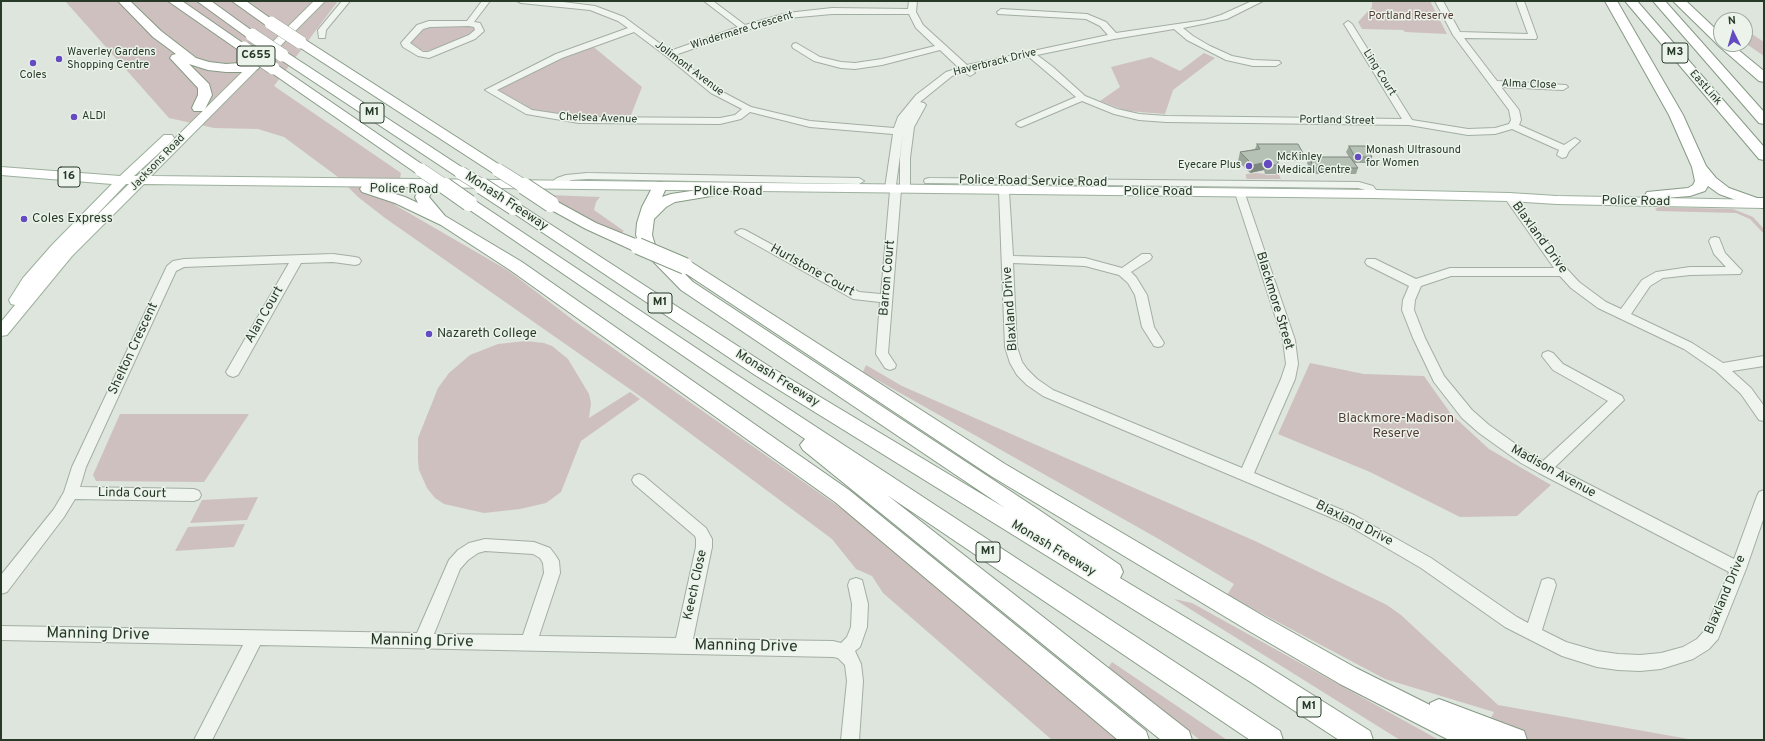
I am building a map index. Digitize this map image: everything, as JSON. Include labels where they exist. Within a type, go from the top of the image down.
[{"type":"highway","points":[[124,1],[157,34],[171,52],[204,87],[205,95],[199,108]]},
{"type":"highway","name":"Monash Freeway","points":[[174,1],[273,68],[425,181],[469,203],[705,363],[1271,740]]},
{"type":"highway","name":"Monash Freeway","points":[[203,1],[282,55],[774,378],[1257,673],[1361,740]]},
{"type":"highway","points":[[238,1],[274,21],[362,82],[551,204],[592,226],[685,266],[998,470],[1257,624],[1348,676],[1474,740]]},
{"type":"highway","points":[[257,1],[274,21]]},
{"type":"highway","points":[[1612,1],[1676,115],[1699,167],[1702,181],[1700,188],[1690,192],[1652,195]]},
{"type":"highway","name":"EastLink","points":[[1631,1],[1764,156]]},
{"type":"highway","name":"EastLink","points":[[1659,1],[1764,120]]},
{"type":"highway","points":[[1679,1],[1713,33]]},
{"type":"highway","points":[[157,34],[188,58],[198,63],[216,67],[249,67]]},
{"type":"highway","points":[[1733,52],[1764,78]]},
{"type":"highway","points":[[1719,104],[1764,163]]},
{"type":"highway","points":[[1699,167],[1711,182],[1724,191],[1764,204]]},
{"type":"highway","points":[[425,181],[422,197],[425,202],[446,222]]},
{"type":"highway","points":[[367,189],[400,200],[446,222],[516,266],[842,496],[1137,740]]},
{"type":"highway","points":[[660,189],[650,207],[645,224],[644,235],[648,247],[687,286],[1032,516],[1257,673]]},
{"type":"highway","points":[[645,224],[652,212],[671,198],[711,192]]},
{"type":"highway","points":[[705,363],[1180,740]]},
{"type":"highway","points":[[1348,676],[1515,740]]},
{"type":"main road","name":"Jacksons Road","points":[[1,332],[16,299],[28,281],[47,258],[127,185],[181,140],[310,1]]},
{"type":"main road","name":"Jacksons Road","points":[[127,185],[143,161],[199,108],[249,67],[320,1]]},
{"type":"main road","points":[[178,181],[164,178],[161,171],[181,140]]},
{"type":"main road","points":[[15,172],[102,174],[120,171],[143,161]]},
{"type":"main road","name":"Police Road","points":[[1,171],[127,185],[178,181],[425,181],[758,193],[808,184]]},
{"type":"main road","name":"Police Road","points":[[1,182],[127,185],[271,192],[367,189],[425,181],[660,189],[808,184],[1004,191],[1059,187],[1240,193],[1302,189],[1374,194],[1764,204]]},
{"type":"main road","points":[[255,182],[282,186],[280,190],[271,192]]},
{"type":"main road","name":"Police Road","points":[[1509,197],[1554,194],[1764,196]]},
{"type":"street","points":[[322,36],[322,30],[346,1]]},
{"type":"street","points":[[469,23],[486,1]]},
{"type":"street","name":"Jolimont Avenue","points":[[521,1],[552,2],[592,8],[621,19],[669,54],[714,91],[748,109],[810,124],[909,132]]},
{"type":"street","points":[[592,8],[600,1]]},
{"type":"street","points":[[708,1],[744,28]]},
{"type":"street","points":[[913,1],[912,12],[919,26],[968,71]]},
{"type":"street","name":"Haverbrack Drive","points":[[897,188],[898,132],[903,117],[919,97],[949,74],[968,71],[1057,48],[1114,36],[1177,27],[1224,17],[1259,1]]},
{"type":"street","points":[[1439,1],[1457,35],[1514,110],[1516,120],[1513,126],[1563,153],[1576,141]]},
{"type":"street","points":[[1457,35],[1533,37],[1520,1]]},
{"type":"street","name":"Windermere Crescent","points":[[669,54],[744,28],[787,16],[832,11],[912,12]]},
{"type":"street","points":[[1001,12],[1087,17],[1103,24],[1114,36]]},
{"type":"street","points":[[469,23],[477,25],[480,31],[472,37],[456,42],[429,55],[421,54],[407,47],[405,43],[420,27],[429,24],[469,23]]},
{"type":"street","name":"Ling Court","points":[[1348,24],[1409,122]]},
{"type":"street","points":[[1177,27],[1196,42],[1229,58],[1253,62],[1276,63]]},
{"type":"street","name":"Chelsea Avenue","points":[[636,29],[559,56],[490,90],[529,112],[579,120],[720,121],[738,117],[748,109]]},
{"type":"street","points":[[796,46],[817,59],[835,64],[855,66],[882,62],[941,47]]},
{"type":"street","name":"Portland Street","points":[[1032,55],[1082,98],[1114,111],[1139,117],[1166,119],[1409,122],[1468,132],[1495,131],[1513,126]]},
{"type":"street","name":"Haverbrack Drive","points":[[897,188],[914,116],[934,92],[968,71]]},
{"type":"street","name":"Alma Close","points":[[1495,84],[1563,86]]},
{"type":"street","points":[[1021,124],[1082,98]]},
{"type":"street","points":[[553,185],[570,177],[587,176],[808,184],[859,181]]},
{"type":"street","name":"Police Road Service Road","points":[[929,181],[1059,187],[1302,189]]},
{"type":"street","name":"Barron Court","points":[[890,365],[882,354],[897,188]]},
{"type":"street","name":"Blaxland Drive","points":[[1004,191],[1011,348],[1016,363],[1022,372],[1032,382],[1048,392],[1350,519],[1426,563],[1511,622],[1533,634],[1580,655],[1618,662],[1661,661],[1687,654],[1703,644],[1712,634],[1738,569],[1764,496]]},
{"type":"street","name":"Blackmore Street","points":[[1240,193],[1289,340],[1292,364],[1280,399],[1246,474]]},
{"type":"street","name":"Blaxland Drive","points":[[1509,197],[1563,272],[1587,294],[1602,305],[1688,346],[1721,368],[1746,391],[1764,416]]},
{"type":"street","name":"Hurlstone Court","points":[[741,232],[857,296],[886,298]]},
{"type":"street","points":[[1624,316],[1646,283],[1660,275],[1690,270],[1736,271],[1720,254],[1714,241]]},
{"type":"street","name":"Shelton Crescent","points":[[1,587],[59,513],[71,493],[79,467],[171,269],[177,264],[184,263],[333,258],[355,261]]},
{"type":"street","points":[[1123,272],[1146,258]]},
{"type":"street","name":"Alan Court","points":[[233,372],[298,259]]},
{"type":"street","points":[[1007,259],[1084,262],[1097,264],[1123,272],[1132,280],[1141,296],[1149,331],[1158,343]]},
{"type":"street","points":[[1371,262],[1416,284],[1433,276],[1450,272],[1563,272]]},
{"type":"street","name":"Madison Avenue","points":[[1416,284],[1409,300],[1408,310],[1411,320],[1434,369],[1445,388],[1467,414],[1484,429],[1526,459],[1738,569]]},
{"type":"street","points":[[1544,469],[1617,400],[1558,367],[1548,356]]},
{"type":"street","points":[[1721,368],[1764,361]]},
{"type":"street","name":"Keech Close","points":[[639,480],[701,532],[704,539],[704,547],[682,646]]},
{"type":"street","name":"Linda Court","points":[[71,493],[194,495]]},
{"type":"street","points":[[422,642],[454,566],[463,555],[474,548],[485,545],[534,548],[545,552],[551,561],[552,573],[528,644]]},
{"type":"street","points":[[850,740],[855,680],[851,660],[843,651],[854,642],[859,627],[860,604],[856,585]]},
{"type":"street","points":[[1533,634],[1548,585]]},
{"type":"street","name":"Manning Drive","points":[[1,633],[528,644],[813,648],[843,651]]},
{"type":"street","points":[[203,740],[255,638]]},
{"type":"green space","points":[[65,1],[338,1],[274,86],[401,173],[395,205],[509,271],[573,320],[872,530],[1117,740],[1052,740],[883,593],[872,576],[856,569],[832,539],[644,399],[385,218],[358,197],[338,177],[284,137],[258,129],[214,128],[169,118]]},
{"type":"green space","name":"Portland Reserve","points":[[1372,1],[1430,1],[1447,34],[1405,32],[1403,30],[1362,29],[1358,22],[1372,7]]},
{"type":"green space","points":[[472,25],[476,29],[474,33],[436,49],[426,51],[419,50],[409,44],[416,34],[429,26]]},
{"type":"green space","points":[[1753,35],[1764,42],[1764,56],[1753,48]]},
{"type":"green space","points":[[590,44],[642,87],[629,120],[579,120],[529,112],[490,90]]},
{"type":"green space","points":[[1204,53],[1215,58],[1173,90],[1165,114],[1127,111],[1100,101],[1120,87],[1111,67],[1151,57],[1180,71]]},
{"type":"green space","points":[[1274,169],[1276,169],[1281,179],[1247,179],[1246,177],[1246,174],[1257,173],[1276,175]]},
{"type":"green space","points":[[548,195],[600,197],[596,202],[594,210],[624,231],[619,234],[567,208]]},
{"type":"green space","points":[[1659,207],[1733,209],[1753,217],[1764,229],[1764,234],[1750,219],[1736,213],[1657,211],[1655,209]]},
{"type":"green space","points":[[526,341],[544,343],[552,346],[568,359],[589,394],[591,403],[589,418],[630,392],[640,399],[581,441],[561,492],[546,503],[520,509],[484,513],[444,504],[435,498],[427,488],[419,470],[418,460],[418,438],[438,388],[449,373],[470,355],[498,344]]},
{"type":"green space","name":"Blackmore-Madison Reserve","points":[[1310,363],[1364,374],[1424,376],[1451,414],[1489,449],[1551,485],[1517,516],[1460,517],[1370,472],[1278,434]]},
{"type":"green space","points":[[866,365],[902,386],[1255,541],[1387,605],[1401,615],[1498,705],[1694,740],[1479,740],[1494,712],[1385,679],[1227,595],[1234,584],[1157,538],[863,372]]},
{"type":"green space","points":[[120,414],[249,414],[204,482],[96,481],[93,475]]},
{"type":"green space","points":[[258,497],[247,520],[190,523],[202,500]]},
{"type":"green space","points":[[245,524],[234,547],[175,551],[188,527]]},
{"type":"green space","points":[[1174,599],[1192,603],[1439,740],[1400,740]]},
{"type":"green space","points":[[1112,662],[1227,740],[1200,740],[1108,668]]},
{"type":"building","points":[[1257,144],[1298,144],[1303,153],[1277,153],[1279,161],[1277,161],[1279,165],[1267,165],[1267,162],[1253,165],[1240,152],[1260,149]]},
{"type":"building","points":[[1349,146],[1366,146],[1372,157],[1355,157]]},
{"type":"building","points":[[1309,157],[1350,157],[1358,168],[1314,168]]},
{"type":"place","name":"Waverley Gardens Shopping Centre","points":[[59,59]]},
{"type":"place","name":"Coles","points":[[33,63]]},
{"type":"place","name":"ALDI","points":[[74,117]]},
{"type":"place","name":"Monash Ultrasound for Women","points":[[1358,157]]},
{"type":"place","name":"McKinley Medical Centre","points":[[1268,164]]},
{"type":"place","name":"Eyecare Plus","points":[[1249,166]]},
{"type":"place","name":"Coles Express","points":[[24,219]]},
{"type":"place","name":"Nazareth College","points":[[429,334]]}]
